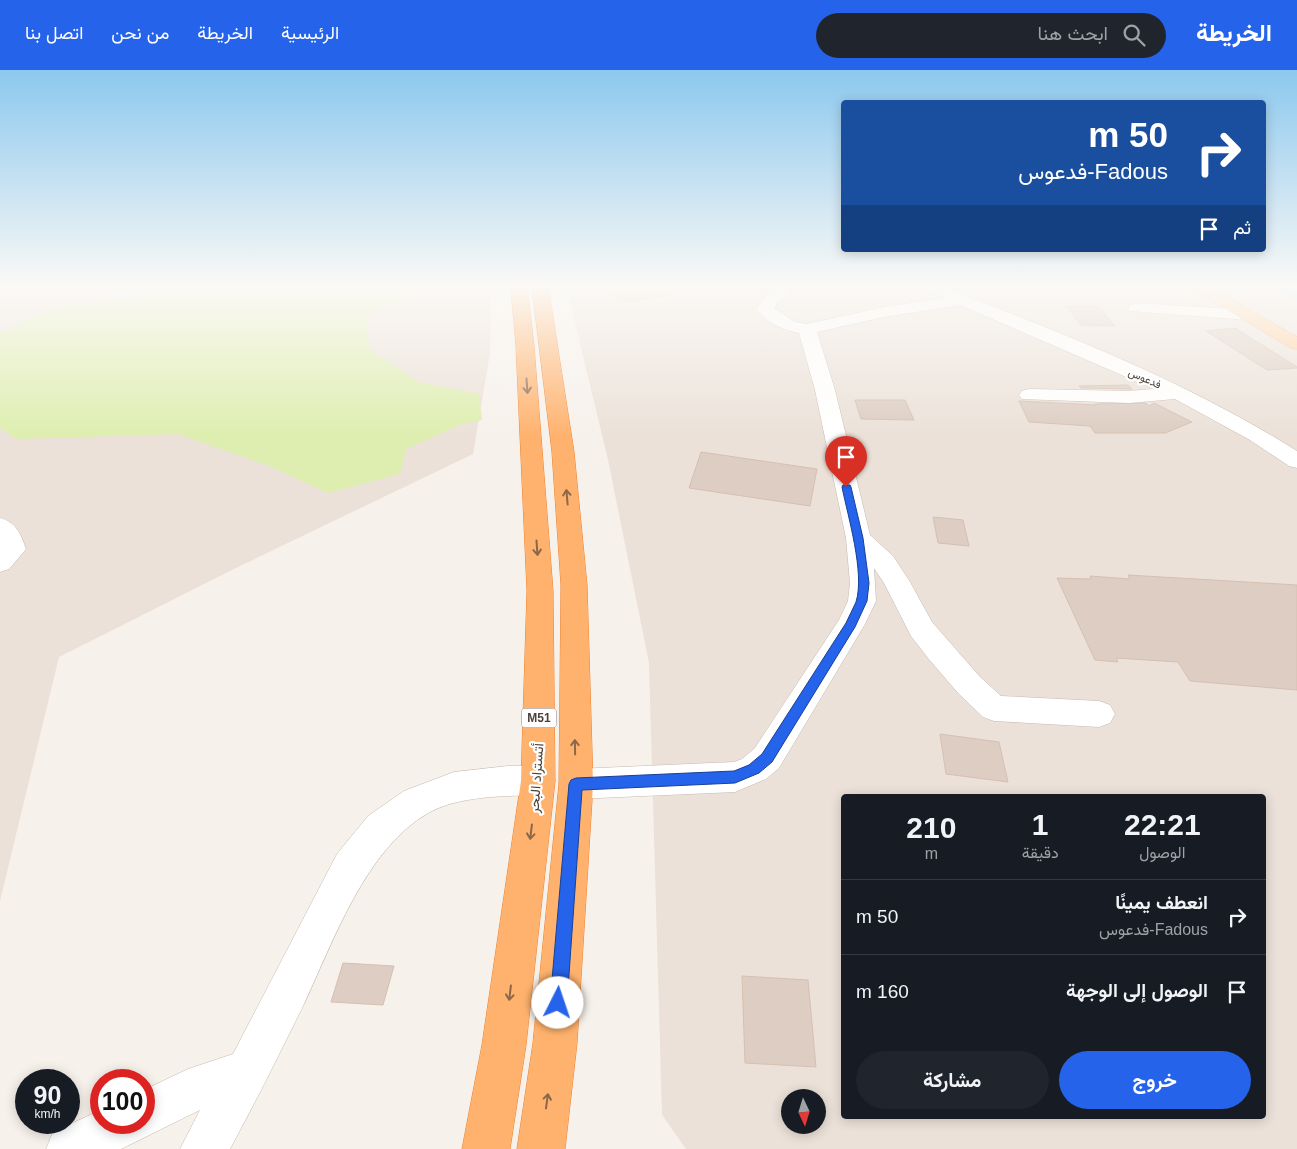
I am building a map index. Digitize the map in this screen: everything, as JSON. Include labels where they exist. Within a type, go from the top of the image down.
[{"type":"highway","name":"أتستراد البحر","points":[[486,1149],[504,1045],[538,781],[540,591],[524,335]]},
{"type":"highway","name":"M51","points":[[541,1149],[555,1043],[576,784],[574,585],[563,452],[547,335]]},
{"type":"main road","points":[[1282,335],[1297,344]]},
{"type":"street","points":[[576,784],[735,777],[754,769],[767,758],[851,624],[862,601],[863,583],[858,538],[826,390],[809,335]]},
{"type":"street","name":"فدعوس","points":[[1047,335],[1178,393],[1250,430],[1297,460]]},
{"type":"street","points":[[1029,395],[1129,397],[1178,393]]},
{"type":"street","points":[[0,526],[10,535],[13,548],[0,564]]},
{"type":"street","points":[[858,538],[884,562],[897,582],[921,629],[969,685],[994,708],[1099,714]]},
{"type":"street","points":[[204,1149],[248,1070],[350,867],[381,828],[416,802],[454,787],[508,780],[538,781]]},
{"type":"street","points":[[155,1108],[188,1092],[248,1070]]},
{"type":"street","points":[[70,1149],[102,1134]]},
{"type":"shaded area","points":[[0,335],[490,335],[490,353],[473,454],[236,568],[59,657],[0,901]]},
{"type":"shaded area","points":[[578,335],[1297,335],[1297,1149],[686,1149],[662,1115],[649,663],[608,460]]},
{"type":"green space","points":[[0,335],[368,335],[370,350],[419,382],[479,394],[482,420],[462,424],[406,449],[400,474],[328,493],[269,466],[178,434],[16,439],[0,428]]},
{"type":"building","points":[[1213,335],[1247,335],[1297,367],[1267,370]]},
{"type":"building","points":[[1128,385],[1132,389],[1081,388],[1079,386]]},
{"type":"building","points":[[855,400],[905,400],[914,420],[861,419]]},
{"type":"building","points":[[1019,401],[1096,405],[1146,403],[1149,406],[1154,403],[1192,422],[1165,433],[1095,433],[1090,426],[1029,422]]},
{"type":"building","points":[[701,452],[817,469],[810,506],[689,488]]},
{"type":"building","points":[[933,517],[963,520],[969,546],[938,543]]},
{"type":"building","points":[[1128,575],[1297,585],[1297,690],[1190,681],[1178,662],[1116,658],[1118,662],[1095,660],[1057,578],[1091,579],[1090,576],[1130,579]]},
{"type":"building","points":[[940,734],[999,742],[1008,782],[946,774]]},
{"type":"building","points":[[343,963],[394,966],[383,1005],[331,1002]]},
{"type":"building","points":[[742,976],[808,980],[816,1067],[745,1063]]},
{"type":"route","points":[[558,1003],[576,784],[735,777],[754,769],[767,758],[851,624],[862,601],[863,583],[858,538],[846,487]]}]
